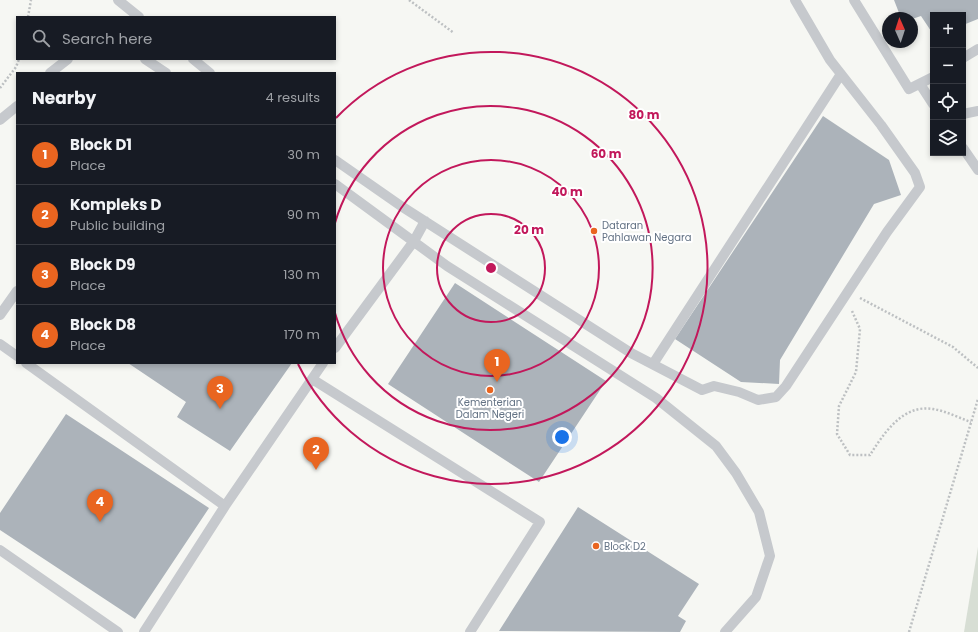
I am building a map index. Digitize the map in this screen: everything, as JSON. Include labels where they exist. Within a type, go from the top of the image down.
[{"type":"lane","points":[[118,0],[138,16]]},
{"type":"lane","points":[[336,161],[425,221],[631,353],[702,390],[714,386],[739,392],[758,400],[776,397],[786,386],[846,294],[920,187],[915,173],[830,60],[795,0]]},
{"type":"lane","points":[[854,0],[909,89],[930,78]]},
{"type":"lane","points":[[966,56],[978,50]]},
{"type":"lane","points":[[51,72],[67,60]]},
{"type":"lane","points":[[146,60],[163,72]]},
{"type":"lane","points":[[194,60],[209,72]]},
{"type":"lane","points":[[654,364],[841,74]]},
{"type":"lane","points":[[920,84],[930,99]]},
{"type":"lane","points":[[0,120],[16,107]]},
{"type":"lane","points":[[966,113],[978,111]]},
{"type":"lane","points":[[966,151],[974,159],[978,170]]},
{"type":"lane","points":[[336,185],[447,266],[656,398],[716,446],[736,473],[759,512],[770,556],[756,597],[725,632]]},
{"type":"lane","points":[[336,347],[414,242],[425,221]]},
{"type":"lane","points":[[0,315],[16,292]]},
{"type":"lane","points":[[0,344],[16,355]]},
{"type":"lane","points":[[27,364],[225,506]]},
{"type":"lane","points":[[144,632],[225,506],[323,364]]},
{"type":"lane","points":[[312,379],[540,522],[470,632]]},
{"type":"lane","points":[[0,550],[118,632]]},
{"type":"path","points":[[28,16],[31,0]]},
{"type":"path","points":[[409,0],[454,33]]},
{"type":"path","points":[[0,88],[16,67],[19,60]]},
{"type":"path","points":[[846,294],[953,347],[978,368]]},
{"type":"path","points":[[846,294],[860,329],[856,372],[839,406],[837,434],[850,455],[870,455],[886,431],[908,412],[932,408],[971,422]]},
{"type":"path","points":[[910,632],[978,399]]},
{"type":"shaded area","points":[[978,547],[978,632],[964,632]]},
{"type":"building","points":[[894,0],[978,0],[978,19],[966,24],[966,12],[930,12],[930,30],[921,16],[918,17],[918,12],[899,12]]},
{"type":"building","points":[[823,116],[889,160],[901,195],[874,204],[780,360],[779,384],[741,382],[675,339]]},
{"type":"building","points":[[455,283],[606,381],[539,482],[388,384]]},
{"type":"building","points":[[129,364],[291,364],[230,451],[177,417],[186,402]]},
{"type":"building","points":[[66,414],[209,508],[135,619],[0,530],[0,513]]},
{"type":"building","name":"Block D2","points":[[578,507],[699,584],[678,616],[686,621],[680,632],[499,631]]},
{"type":"place","name":"Dataran Pahlawan Negara","points":[[594,231]]},
{"type":"place","name":"Block D1","points":[[497,382]]},
{"type":"place","name":"Kementerian Dalam Negeri","points":[[490,390]]},
{"type":"place","name":"Block D9","points":[[220,409]]},
{"type":"place","name":"Kompleks D","points":[[316,470]]},
{"type":"place","name":"Block D8","points":[[100,522]]},
{"type":"place","name":"Block D2","points":[[596,546]]}]
